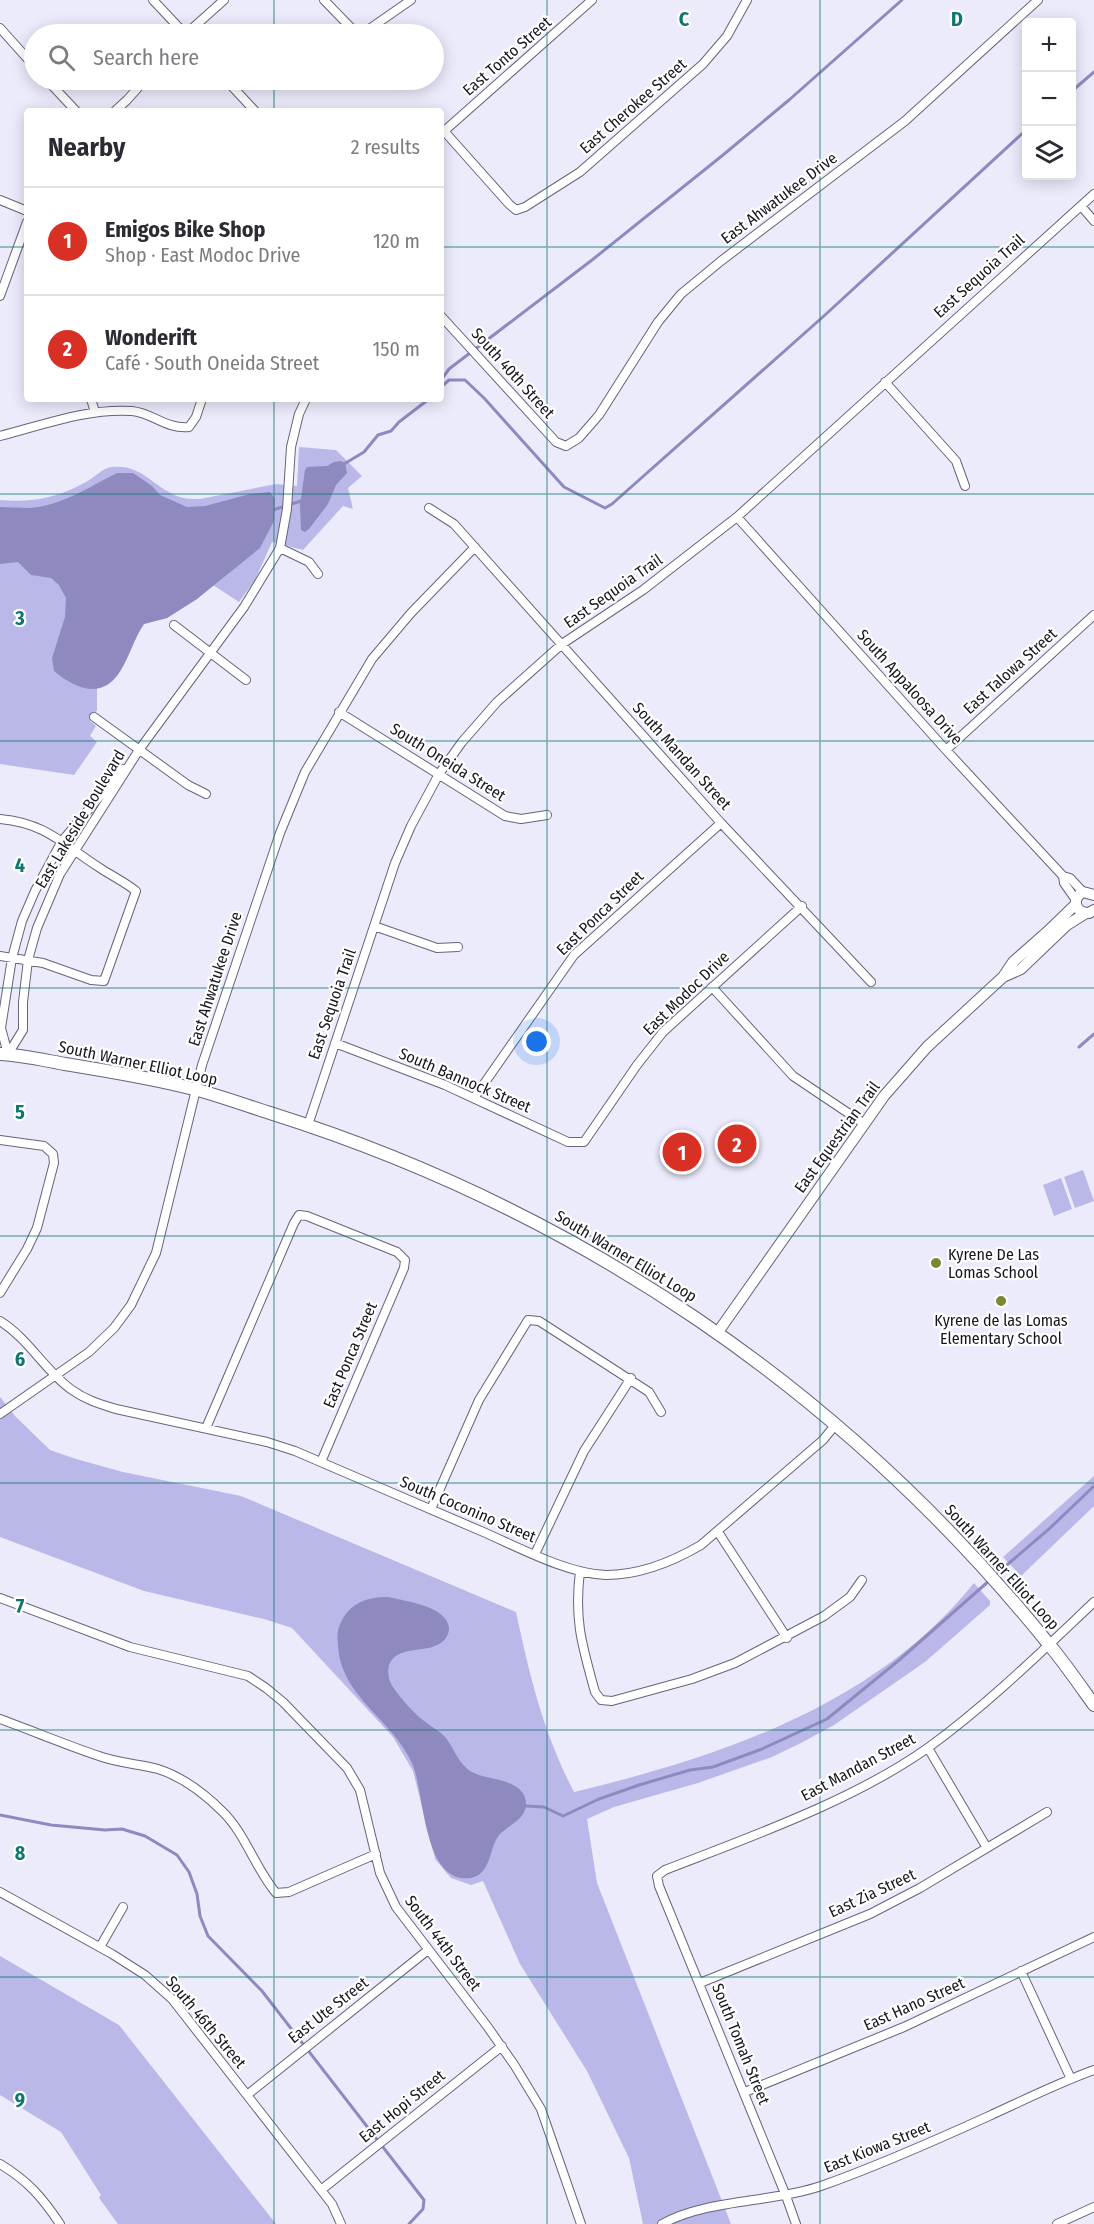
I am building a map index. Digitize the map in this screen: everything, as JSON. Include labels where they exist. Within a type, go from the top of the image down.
[{"type":"main road","name":"South Warner Elliot Loop","points":[[4,1054],[118,1072],[196,1090],[308,1125],[384,1153],[526,1216],[631,1276],[718,1332],[836,1424],[911,1493],[1009,1596],[1049,1644],[1094,1705]]},
{"type":"street","points":[[153,0],[176,24]]},
{"type":"street","points":[[197,24],[224,0]]},
{"type":"street","points":[[324,0],[347,24]]},
{"type":"street","points":[[376,24],[411,0]]},
{"type":"street","name":"East Tonto Street","points":[[444,131],[592,0]]},
{"type":"street","name":"East Cherokee Street","points":[[444,133],[516,210],[525,207],[580,172],[704,64],[727,36],[747,0]]},
{"type":"street","name":"East Ahwatukee Drive","points":[[566,446],[579,438],[599,415],[658,322],[681,294],[905,121],[1032,2]]},
{"type":"street","points":[[0,27],[24,55]]},
{"type":"street","points":[[56,90],[73,108]]},
{"type":"street","points":[[118,108],[136,90]]},
{"type":"street","points":[[235,90],[252,108]]},
{"type":"street","name":"East Sequoia Trail","points":[[308,1125],[395,863],[411,826],[439,774],[484,715],[562,644],[657,580],[737,517],[1094,194]]},
{"type":"street","points":[[0,201],[24,210]]},
{"type":"street","points":[[1081,206],[1094,221]]},
{"type":"street","points":[[0,296],[24,230]]},
{"type":"street","name":"South 40th Street","points":[[444,319],[556,442],[566,446]]},
{"type":"street","points":[[885,382],[956,461],[965,486]]},
{"type":"street","points":[[92,402],[95,412]]},
{"type":"street","points":[[0,436],[95,412],[117,410],[139,412],[176,428],[189,427],[196,417],[201,402]]},
{"type":"street","name":"East Lakeside Boulevard","points":[[4,1054],[1,1028],[21,959],[37,928],[49,897],[76,849],[139,750],[249,600],[280,548],[287,509],[290,458],[302,402]]},
{"type":"street","name":"South Mandan Street","points":[[429,508],[454,524],[721,823],[871,982]]},
{"type":"street","name":"South Appaloosa Drive","points":[[737,517],[946,750],[1063,876],[1070,878],[1085,895]]},
{"type":"street","name":"East Ahwatukee Drive","points":[[0,1414],[89,1352],[114,1328],[131,1305],[146,1278],[156,1253],[202,1065],[280,833],[305,771],[372,659],[411,613],[475,547]]},
{"type":"street","points":[[280,548],[309,562],[318,574]]},
{"type":"street","name":"East Talowa Street","points":[[946,750],[1094,615]]},
{"type":"street","points":[[174,625],[246,680]]},
{"type":"street","name":"South Oneida Street","points":[[339,712],[505,816],[521,819],[547,815]]},
{"type":"street","points":[[94,717],[188,785],[206,794]]},
{"type":"street","name":"East Lakeside Boulevard","points":[[4,1054],[23,1030],[22,921],[35,891],[63,841],[139,750]]},
{"type":"street","points":[[0,819],[16,820],[43,830],[76,849],[136,891],[104,981],[92,980],[43,963],[0,956]]},
{"type":"street","name":"East Ponca Street","points":[[474,1098],[574,955],[721,823]]},
{"type":"street","points":[[1085,895],[1078,910],[1091,914]]},
{"type":"street","name":"East Equestrian Trail","points":[[718,1332],[863,1123],[907,1067],[1003,978],[1013,962],[1085,895]]},
{"type":"street","name":"East Modoc Drive","points":[[584,1142],[650,1047],[663,1032],[801,906]]},
{"type":"street","name":"East Equestrian Trail","points":[[1003,978],[1021,969],[1067,925],[1091,914]]},
{"type":"street","points":[[374,926],[437,948],[458,947]]},
{"type":"street","points":[[712,987],[793,1076],[863,1123]]},
{"type":"street","name":"South Bannock Street","points":[[335,1042],[474,1098],[568,1142],[584,1142]]},
{"type":"street","points":[[0,1140],[44,1146],[53,1154],[54,1163],[37,1228],[27,1250],[0,1293]]},
{"type":"street","name":"East Ponca Street","points":[[206,1428],[299,1215],[307,1216],[397,1252],[405,1260],[404,1268],[321,1462]]},
{"type":"street","points":[[431,1509],[479,1400],[528,1320],[539,1321],[631,1378],[649,1392],[661,1412]]},
{"type":"street","name":"South Coconino Street","points":[[0,1321],[20,1336],[71,1389],[92,1402],[267,1442],[321,1462],[535,1554],[580,1571],[604,1575],[632,1573],[684,1555],[718,1532],[823,1440],[836,1424]]},
{"type":"street","points":[[535,1554],[584,1451],[631,1378]]},
{"type":"street","points":[[718,1532],[787,1638]]},
{"type":"street","points":[[580,1571],[576,1598],[581,1642],[595,1692],[601,1700],[612,1701],[692,1679],[735,1663],[787,1638],[850,1597],[862,1580]]},
{"type":"street","name":"South 44th Street","points":[[0,1598],[130,1647],[248,1676],[283,1702],[347,1768],[360,1790],[386,1888],[396,1907],[502,2046],[541,2109],[581,2224]]},
{"type":"street","points":[[1049,1644],[1094,1602]]},
{"type":"street","name":"East Mandan Street","points":[[657,1876],[665,1869],[830,1802],[878,1778],[928,1748],[981,1706],[1049,1644]]},
{"type":"street","points":[[0,1719],[102,1757],[159,1770],[182,1780],[207,1796],[225,1814],[242,1837],[267,1883],[276,1893],[289,1892],[376,1854]]},
{"type":"street","points":[[928,1748],[987,1848]]},
{"type":"street","name":"East Zia Street","points":[[700,1983],[870,1914],[920,1888],[1047,1812]]},
{"type":"street","name":"South Tomah Street","points":[[657,1876],[659,1886],[745,2092],[796,2224]]},
{"type":"street","name":"South 46th Street","points":[[0,1892],[100,1947],[160,1986],[332,2204],[341,2224]]},
{"type":"street","points":[[100,1947],[123,1906]]},
{"type":"street","name":"East Hano Street","points":[[745,2092],[904,2027],[1094,1937]]},
{"type":"street","name":"East Ute Street","points":[[247,2094],[428,1950]]},
{"type":"street","points":[[1021,1971],[1071,2079]]},
{"type":"street","name":"East Hopi Street","points":[[321,2190],[502,2046]]},
{"type":"street","name":"East Kiowa Street","points":[[662,2224],[685,2213],[706,2208],[804,2192],[946,2135],[1094,2070]]},
{"type":"street","points":[[0,2164],[23,2179],[39,2194],[60,2224]]},
{"type":"street","points":[[1058,2224],[1094,2207]]},
{"type":"shaded area","points":[[299,447],[336,450],[362,476],[348,488],[353,509],[343,506],[303,550],[272,542],[255,580],[239,602],[213,585],[197,599],[167,618],[144,624],[120,671],[106,685],[97,688],[97,710],[90,721],[96,726],[90,736],[97,742],[74,775],[0,764],[0,500],[22,501],[53,496],[74,488],[112,467],[122,467],[139,472],[168,492],[188,499],[200,499],[276,484],[297,486]]},
{"type":"shaded area","points":[[341,461],[345,463],[347,473],[336,485],[328,504],[309,529],[305,532],[301,530],[300,505],[305,470],[307,467],[327,466]]},
{"type":"shaded area","points":[[117,473],[133,473],[152,486],[160,495],[187,507],[205,506],[250,494],[270,492],[275,499],[274,521],[260,548],[197,599],[167,618],[144,624],[121,670],[114,679],[98,689],[89,689],[72,683],[54,671],[52,658],[65,617],[66,598],[59,585],[51,578],[31,575],[18,562],[0,564],[0,507],[29,508],[52,504]]},
{"type":"shaded area","points":[[1083,1170],[1094,1201],[1075,1208],[1064,1177]]},
{"type":"shaded area","points":[[1061,1178],[1072,1209],[1054,1216],[1043,1185]]},
{"type":"shaded area","points":[[0,1397],[15,1416],[50,1450],[123,1472],[241,1496],[516,1612],[546,1726],[574,1792],[684,1762],[739,1743],[792,1720],[843,1694],[891,1662],[935,1626],[974,1583],[990,1601],[990,1605],[925,1662],[834,1725],[801,1743],[772,1757],[698,1783],[614,1807],[587,1819],[597,1883],[731,2224],[643,2224],[629,2158],[587,2071],[520,1964],[483,1881],[471,1885],[451,1878],[435,1859],[413,1771],[393,1737],[292,1628],[264,1619],[144,1591],[0,1537]]},
{"type":"shaded area","points":[[1094,1476],[1094,1506],[1021,1576],[1003,1557]]},
{"type":"shaded area","points":[[388,1597],[424,1606],[441,1614],[449,1628],[447,1636],[440,1644],[403,1652],[393,1659],[388,1671],[393,1687],[413,1711],[445,1737],[467,1769],[479,1775],[514,1785],[525,1796],[525,1811],[497,1838],[482,1872],[471,1878],[455,1876],[443,1867],[434,1852],[428,1834],[412,1763],[393,1734],[358,1694],[341,1664],[338,1633],[340,1623],[346,1614],[361,1602]]},
{"type":"shaded area","points":[[0,1956],[119,2025],[276,2224],[118,2224],[99,2198],[101,2195],[61,2132],[0,2095]]},
{"type":"waterway","points":[[444,376],[449,369],[592,260],[723,155],[902,0]]},
{"type":"waterway","points":[[1076,88],[1094,72]]},
{"type":"waterway","points":[[444,384],[449,380],[465,380],[564,487],[605,508],[825,315],[1022,134]]},
{"type":"waterway","points":[[344,464],[364,452],[378,435],[391,431],[425,402]]},
{"type":"waterway","points":[[273,510],[304,500]]},
{"type":"waterway","points":[[1079,1047],[1094,1034]]},
{"type":"waterway","points":[[995,1575],[1049,1529],[1094,1486]]},
{"type":"waterway","points":[[526,1806],[544,1807],[563,1816],[599,1799],[639,1785],[690,1770],[713,1767],[762,1749],[827,1719],[898,1661],[990,1580]]},
{"type":"waterway","points":[[0,1815],[51,1825],[105,1830],[122,1829],[145,1836],[177,1855],[189,1872],[197,1894],[200,1916],[208,1936],[262,1991],[424,2200],[423,2209],[409,2224]]},
{"type":"place","name":"Wonderift","points":[[737,1144]]},
{"type":"place","name":"Emigos Bike Shop","points":[[682,1152]]},
{"type":"place","name":"Kyrene De Las Lomas School","points":[[936,1263]]},
{"type":"place","name":"Kyrene de las Lomas Elementary School","points":[[1001,1301]]}]
